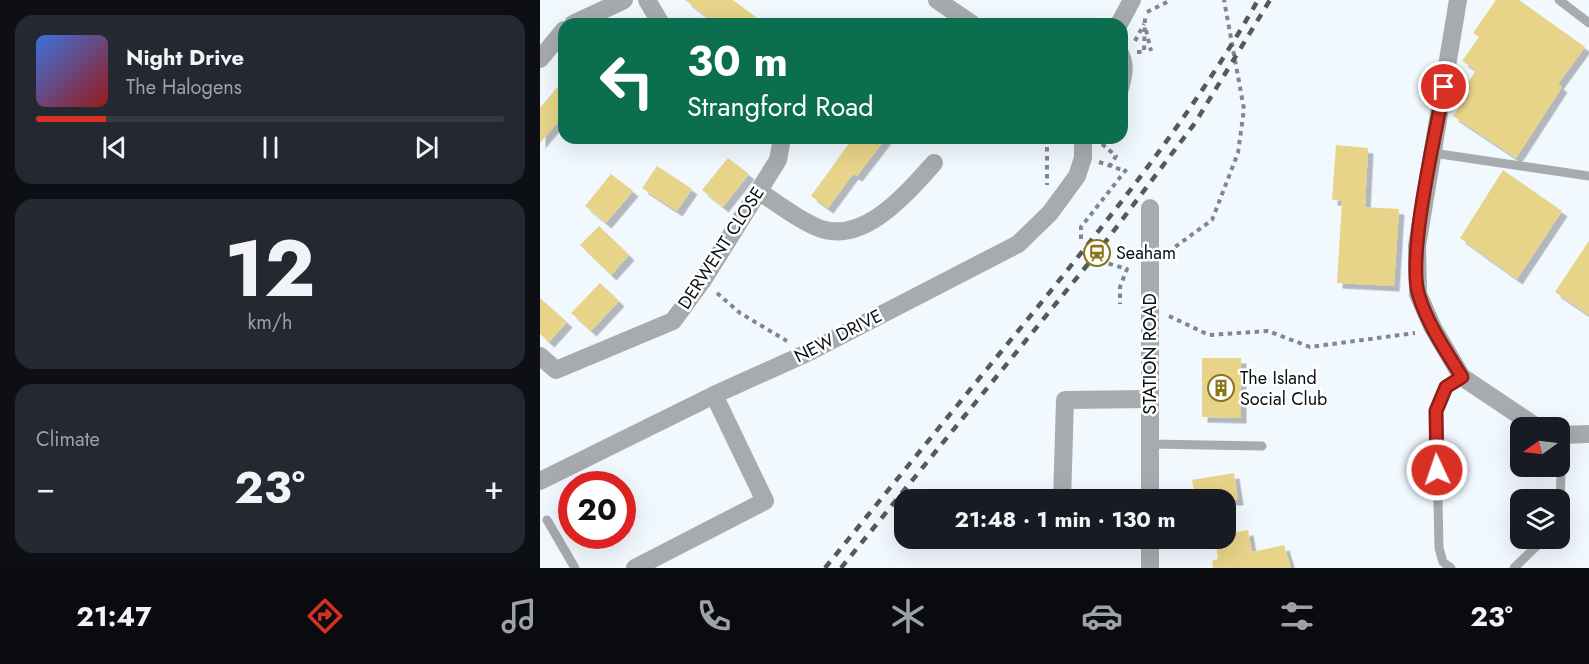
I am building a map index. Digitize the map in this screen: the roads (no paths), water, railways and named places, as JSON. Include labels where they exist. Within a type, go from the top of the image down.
[{"type":"street","points":[[586,18],[624,0]]},
{"type":"street","points":[[647,0],[658,18]]},
{"type":"street","points":[[937,0],[963,18]]},
{"type":"street","points":[[1122,18],[1132,0]]},
{"type":"street","points":[[1458,0],[1417,246],[1418,294],[1433,328],[1462,377],[1522,417]]},
{"type":"street","points":[[540,59],[558,37]]},
{"type":"street","name":"DERWENT CLOSE","points":[[540,356],[556,370],[673,321],[703,280],[778,160],[781,144]]},
{"type":"street","name":"NEW DRIVE","points":[[540,481],[714,395],[805,354],[1018,244],[1055,206],[1077,176],[1083,158],[1083,144]]},
{"type":"street","points":[[758,190],[815,227],[839,231],[872,221],[905,195],[934,164]]},
{"type":"street","name":"STATION ROAD","points":[[1150,208],[1150,489]]},
{"type":"street","points":[[635,568],[765,501],[714,395]]},
{"type":"street","points":[[1062,489],[1065,400],[1150,399]]},
{"type":"street","points":[[1570,435],[1589,434]]},
{"type":"street","points":[[1150,549],[1150,568]]},
{"type":"lane","points":[[1559,0],[1589,23]]},
{"type":"lane","points":[[1128,57],[1128,77]]},
{"type":"lane","points":[[1433,153],[1589,176]]},
{"type":"lane","points":[[1451,568],[1443,562],[1438,548],[1436,411],[1446,387],[1462,377]]},
{"type":"lane","points":[[1150,444],[1262,446]]},
{"type":"lane","points":[[547,520],[575,568]]},
{"type":"lane","points":[[1514,568],[1534,549]]},
{"type":"railway","points":[[825,568],[1032,314],[1151,162],[1207,83],[1258,0]]},
{"type":"railway","points":[[841,568],[1097,253],[1195,123],[1270,0]]},
{"type":"place","name":"Seaham","points":[[1097,253]]},
{"type":"place","name":"The Island Social Club","points":[[1221,388]]}]
